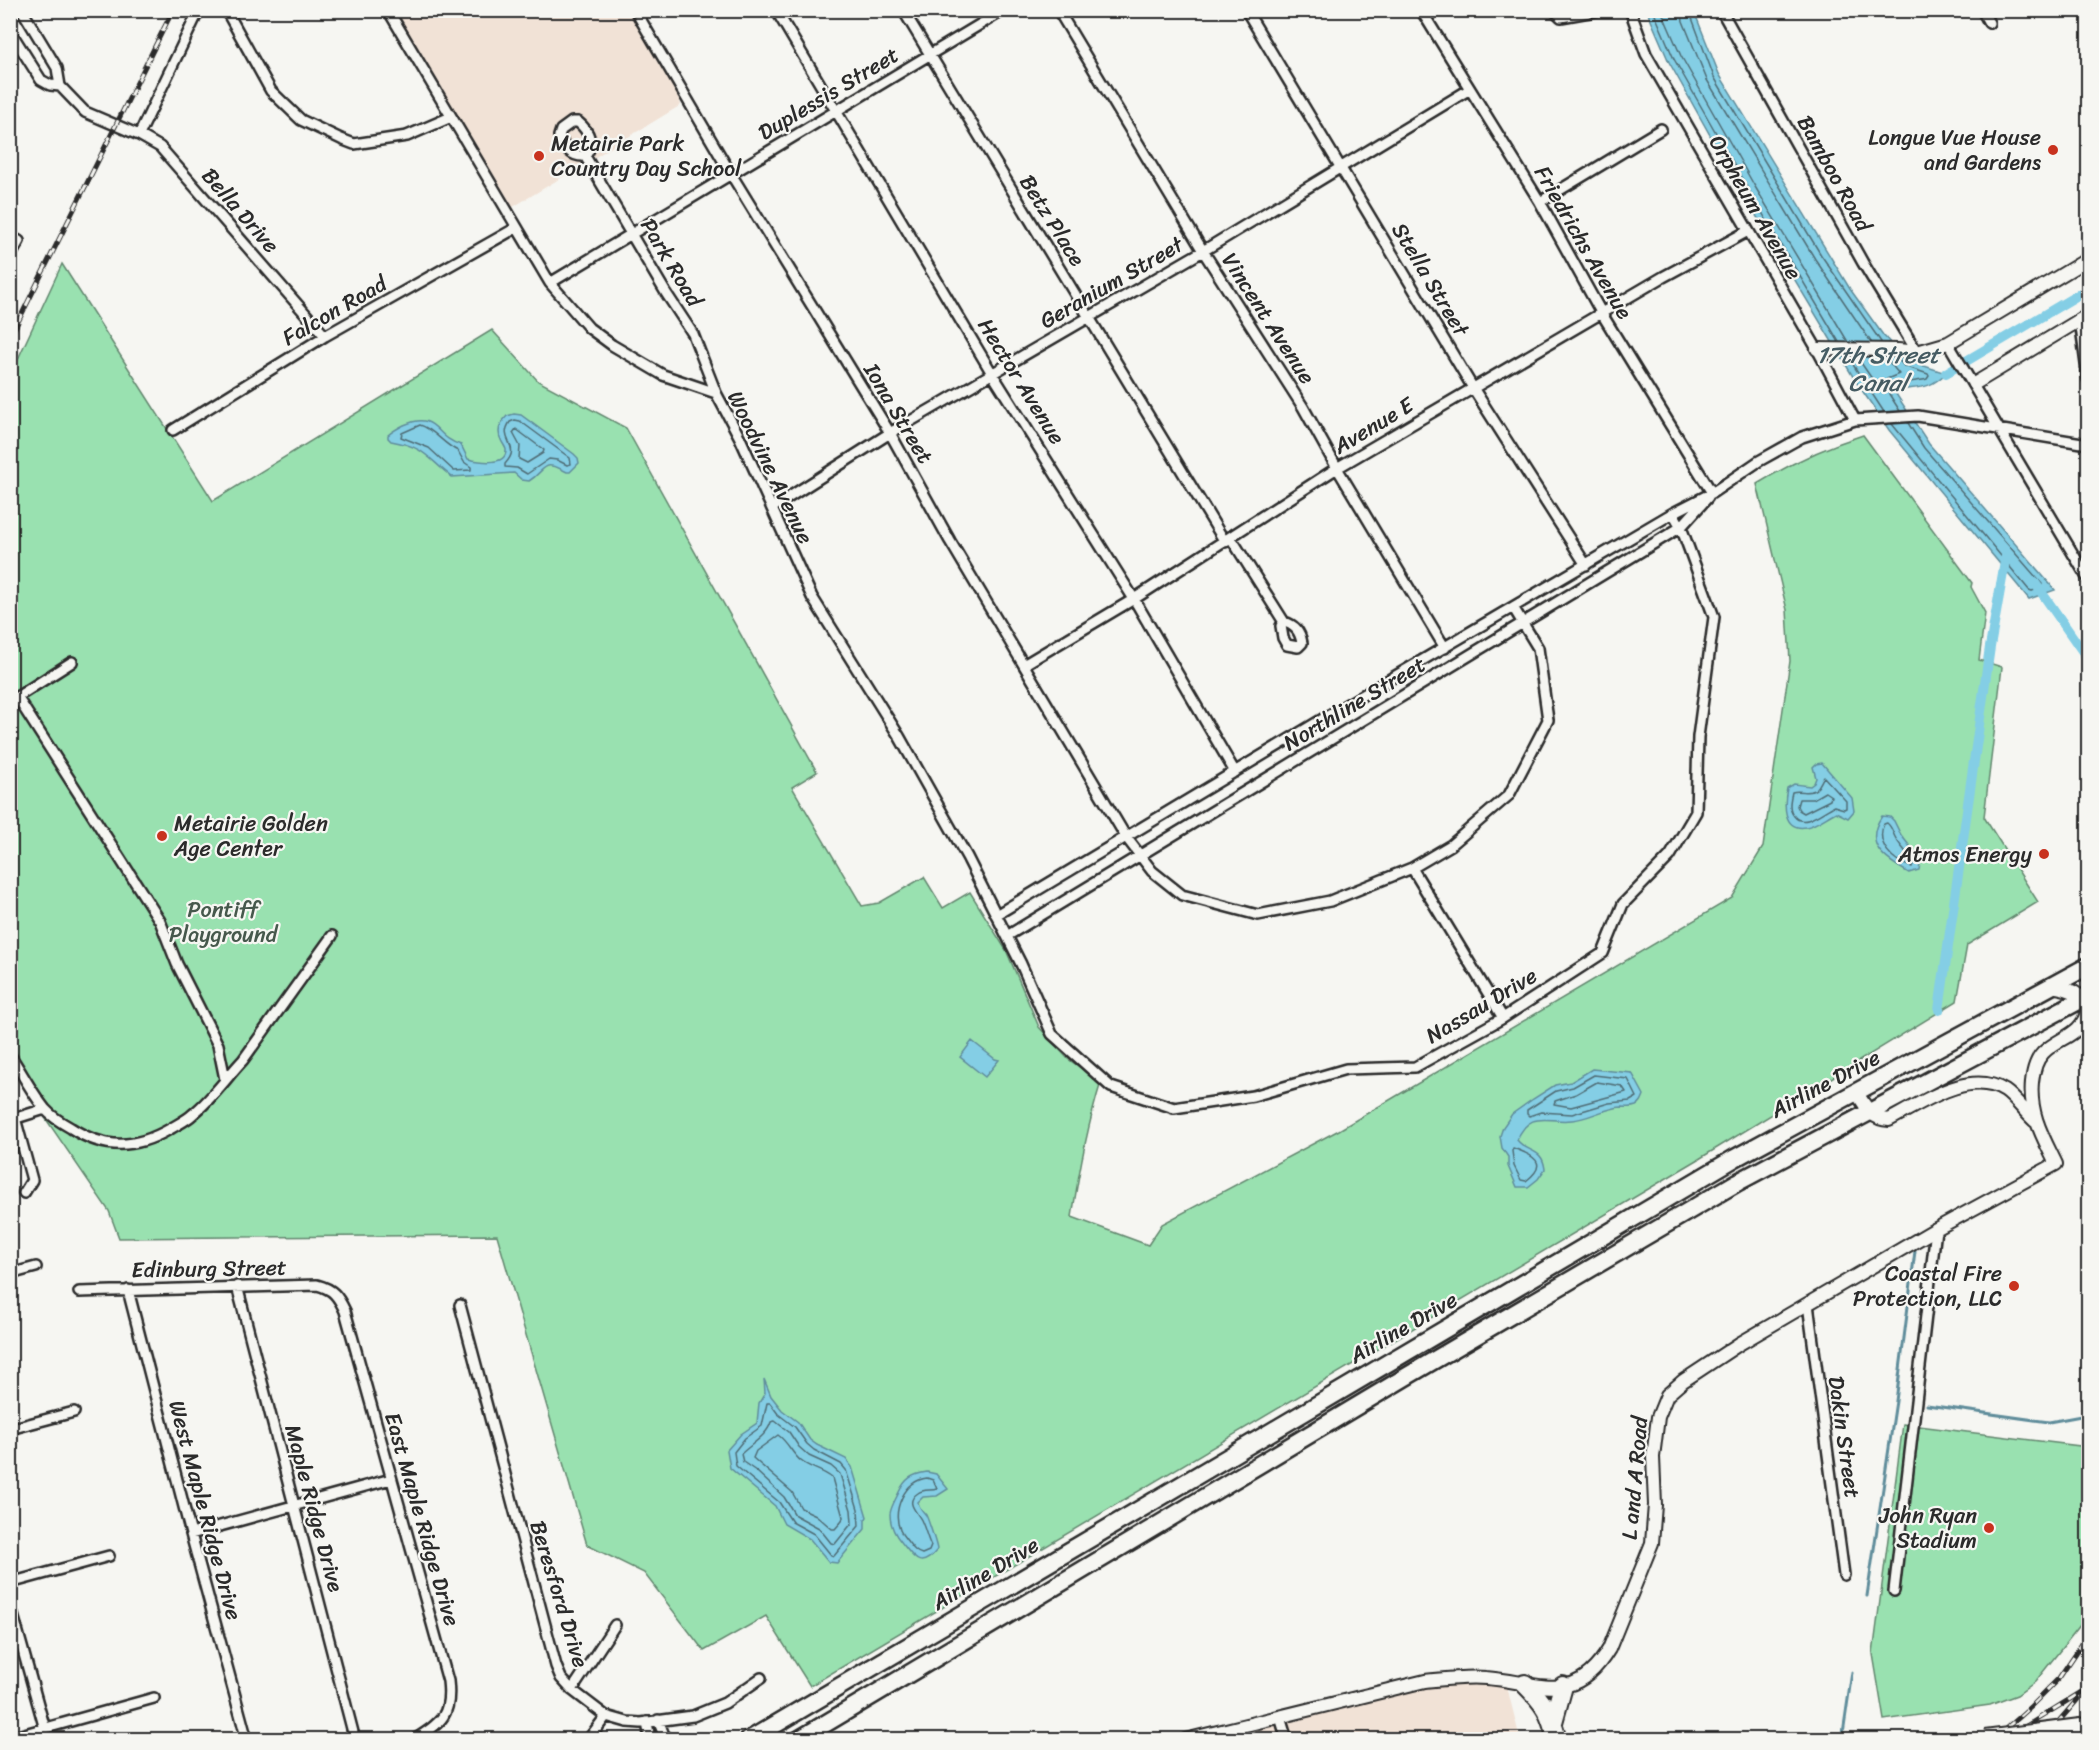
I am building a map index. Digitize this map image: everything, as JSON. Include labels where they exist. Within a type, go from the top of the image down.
[{"type":"highway","name":"Airline Drive","points":[[749,1740],[1734,1158],[2088,966]]},
{"type":"highway","name":"Airline Drive","points":[[798,1740],[1409,1375],[1738,1182],[2086,998]]},
{"type":"highway","points":[[1398,1356],[1409,1375]]},
{"type":"highway","points":[[1021,1578],[1035,1598]]},
{"type":"highway","points":[[848,1680],[861,1701]]},
{"type":"highway","points":[[1525,1684],[1544,1703],[1555,1731]]},
{"type":"highway","points":[[1555,1731],[1563,1686]]},
{"type":"highway","points":[[1985,1740],[2088,1727]]},
{"type":"street","points":[[10,31],[41,80],[50,85],[60,86],[57,68],[22,10]]},
{"type":"street","points":[[139,135],[199,10]]},
{"type":"street","points":[[226,10],[271,91],[301,120],[354,144],[407,136],[451,117]]},
{"type":"street","name":"Woodvine Avenue","points":[[388,10],[550,283],[589,328],[612,345],[663,375],[716,393],[740,438],[813,597],[899,736],[996,915]]},
{"type":"street","name":"Iona Street","points":[[635,10],[731,174],[890,434],[950,541],[1126,837],[1152,871],[1182,895],[1258,915],[1330,901],[1412,868],[1451,845],[1509,795],[1548,720],[1538,648],[1513,607]]},
{"type":"street","name":"Hector Avenue","points":[[776,10],[993,375],[1134,599],[1235,772]]},
{"type":"street","name":"Betz Place","points":[[903,10],[1228,540],[1284,622]]},
{"type":"street","name":"Duplessis Street","points":[[550,283],[1004,10]]},
{"type":"street","name":"Vincent Avenue","points":[[1058,10],[1203,251],[1303,407],[1444,648]]},
{"type":"street","name":"Stella Street","points":[[1246,10],[1473,388],[1586,565]]},
{"type":"street","name":"Friedrichs Avenue","points":[[1421,10],[1540,202],[1602,314],[1712,494]]},
{"type":"street","points":[[1554,10],[1561,17],[1601,10]]},
{"type":"street","name":"Orpheum Avenue","points":[[1630,10],[1646,54],[1748,231],[1823,349],[1855,420]]},
{"type":"street","name":"Bamboo Road","points":[[1721,10],[1863,263],[1917,352]]},
{"type":"street","points":[[1982,10],[1989,23]]},
{"type":"street","name":"Bella Drive","points":[[60,86],[85,112],[139,135],[160,147],[325,336]]},
{"type":"street","name":"Geranium Street","points":[[772,508],[890,434],[1203,251],[1470,89]]},
{"type":"street","points":[[1540,202],[1661,129]]},
{"type":"street","name":"Park Road","points":[[585,156],[693,334],[716,393]]},
{"type":"street","name":"Falcon Road","points":[[173,430],[325,336],[516,228]]},
{"type":"street","name":"Avenue E","points":[[1025,664],[1228,540],[1337,468],[1663,277],[1748,231]]},
{"type":"street","points":[[10,257],[15,238]]},
{"type":"street","points":[[1823,349],[1917,352],[1948,343],[2088,259]]},
{"type":"street","points":[[1972,381],[2084,318],[2088,379]]},
{"type":"street","points":[[1948,343],[2088,579]]},
{"type":"street","name":"Northline Street","points":[[996,915],[1513,607],[1673,513],[1712,494],[1759,461],[1802,436],[1855,420],[1918,416],[2088,444]]},
{"type":"street","name":"Northline Street","points":[[1007,936],[1681,527],[1712,494]]},
{"type":"street","name":"Nassau Drive","points":[[996,915],[1052,1034],[1111,1087],[1174,1108],[1253,1096],[1346,1069],[1415,1067],[1503,1018],[1602,953],[1623,904],[1670,856],[1696,812],[1698,736],[1714,617],[1681,527],[1673,513]]},
{"type":"street","points":[[72,662],[17,697],[160,921],[177,963],[218,1045],[225,1079]]},
{"type":"street","points":[[1412,868],[1503,1018]]},
{"type":"street","points":[[10,1055],[45,1109],[60,1122],[93,1141],[111,1145],[132,1144],[160,1134],[192,1116],[217,1092],[225,1079],[243,1060],[332,936]]},
{"type":"street","points":[[2035,1121],[2030,1097],[2034,1070],[2043,1053],[2083,1027],[2088,1010],[2086,998],[2074,990],[2051,986]]},
{"type":"street","points":[[1856,1092],[1878,1119],[1889,1120],[1955,1086],[1973,1084],[1990,1086],[2005,1091],[2035,1121]]},
{"type":"street","points":[[24,1194],[32,1180],[13,1119],[45,1109]]},
{"type":"street","name":"L and A Road","points":[[1185,1740],[1425,1681],[1486,1678],[1546,1687],[1563,1686],[1580,1681],[1600,1665],[1610,1649],[1653,1543],[1655,1505],[1653,1457],[1658,1417],[1667,1395],[1683,1381],[1739,1344],[1935,1229],[2056,1164],[2035,1121]]},
{"type":"street","points":[[1894,1591],[1935,1229]]},
{"type":"street","points":[[10,1274],[36,1267]]},
{"type":"street","name":"Edinburg Street","points":[[79,1292],[317,1285],[328,1288],[337,1296]]},
{"type":"street","name":"Maple Ridge Drive","points":[[237,1286],[355,1740]]},
{"type":"street","name":"West Maple Ridge Drive","points":[[128,1290],[247,1740]]},
{"type":"street","name":"East Maple Ridge Drive","points":[[337,1296],[345,1311],[448,1681],[450,1698],[446,1715],[414,1740]]},
{"type":"street","name":"Dakin Street","points":[[1808,1304],[1844,1575]]},
{"type":"street","name":"Beresford Drive","points":[[460,1305],[561,1678],[606,1716],[627,1722],[647,1722],[693,1716],[725,1703],[761,1678]]},
{"type":"street","points":[[10,1429],[74,1412]]},
{"type":"street","points":[[191,1534],[391,1479]]},
{"type":"street","points":[[10,1583],[109,1556]]},
{"type":"street","points":[[10,1604],[48,1740]]},
{"type":"street","points":[[573,1690],[615,1625]]},
{"type":"street","points":[[10,1738],[154,1698]]},
{"type":"street","points":[[588,1740],[606,1716]]},
{"type":"street","points":[[1280,1717],[1287,1740]]},
{"type":"street","points":[[658,1720],[666,1740]]},
{"type":"street","points":[[647,1722],[650,1740]]},
{"type":"shaded area","name":"Metairie Park Country Day School","points":[[395,11],[629,11],[675,88],[681,105],[513,207]]},
{"type":"shaded area","points":[[1463,1672],[1504,1675],[1520,1739],[1163,1740],[1419,1676]]},
{"type":"green space","name":"Pontiff Playground","points":[[62,264],[213,501],[492,330],[538,381],[626,428],[817,772],[792,787],[862,906],[879,903],[924,877],[943,908],[970,892],[1006,950],[1039,1027],[1068,1059],[1101,1082],[1084,1149],[1072,1217],[1148,1245],[1162,1224],[1339,1130],[1732,898],[1763,847],[1790,661],[1787,610],[1757,484],[1795,462],[1822,450],[1863,435],[1972,583],[1971,587],[1985,613],[1979,660],[2002,667],[1984,817],[2038,902],[1967,945],[1957,1001],[1699,1159],[810,1686],[766,1616],[704,1651],[644,1573],[587,1545],[497,1235],[119,1238],[109,1211],[11,1068],[11,374]]},
{"type":"green space","name":"John Ryan Stadium","points":[[1903,1424],[2088,1447],[2088,1608],[2081,1624],[2035,1682],[2017,1695],[1990,1705],[1884,1720],[1873,1654]]},
{"type":"water","name":"17th Street Canal","points":[[1647,11],[1694,11],[1719,74],[1850,289],[1883,335],[1906,360],[1946,373],[1927,386],[1894,391],[1929,444],[2055,590],[2029,599],[1889,430],[1855,380],[1742,192],[1669,62]]},
{"type":"water","points":[[521,415],[574,454],[579,463],[570,472],[553,466],[545,467],[529,481],[522,480],[514,473],[452,477],[419,450],[388,438],[388,435],[404,425],[423,421],[430,423],[452,442],[461,445],[468,459],[484,462],[497,461],[502,459],[506,450],[499,435],[501,425],[507,416]]},
{"type":"water","points":[[1822,763],[1852,798],[1854,811],[1848,818],[1836,812],[1810,826],[1792,825],[1785,808],[1787,788],[1794,784],[1810,786],[1816,778],[1813,767]]},
{"type":"water","points":[[1882,816],[1890,817],[1894,821],[1901,835],[1916,854],[1920,863],[1919,870],[1909,873],[1892,863],[1879,850],[1875,835],[1876,826]]},
{"type":"water","points":[[972,1041],[999,1060],[985,1077],[960,1057]]},
{"type":"water","points":[[1592,1069],[1632,1073],[1644,1095],[1641,1101],[1634,1107],[1615,1108],[1578,1119],[1540,1120],[1528,1124],[1517,1140],[1541,1157],[1545,1169],[1528,1187],[1517,1187],[1508,1166],[1508,1157],[1502,1148],[1500,1136],[1503,1127],[1512,1114],[1533,1099],[1555,1085],[1571,1082]]},
{"type":"water","points":[[764,1379],[771,1396],[782,1410],[798,1422],[810,1440],[846,1459],[852,1467],[867,1517],[865,1529],[837,1563],[829,1562],[810,1539],[784,1524],[775,1506],[730,1468],[727,1450],[741,1434],[757,1423],[759,1403],[765,1393]]},
{"type":"water","points":[[927,1472],[936,1474],[948,1489],[937,1496],[923,1497],[918,1502],[927,1517],[937,1550],[922,1561],[914,1557],[897,1537],[890,1514],[901,1487],[907,1480],[917,1474]]},
{"type":"waterway","points":[[1946,373],[2088,289]]},
{"type":"waterway","points":[[1939,1010],[1990,647],[2006,556]]},
{"type":"waterway","points":[[2035,583],[2088,659]]},
{"type":"waterway","points":[[1867,1596],[1896,1401],[1915,1251]]},
{"type":"waterway","points":[[1927,1405],[2049,1422],[2081,1416],[2088,1410]]},
{"type":"waterway","points":[[1842,1740],[1852,1672]]},
{"type":"railway","points":[[10,338],[173,10]]},
{"type":"railway","points":[[1993,1740],[2059,1678],[2088,1635]]},
{"type":"railway","points":[[2007,1738],[2088,1688]]},
{"type":"railway","points":[[2048,1740],[2059,1721],[2078,1699]]},
{"type":"place","name":"Longue Vue House and Gardens","points":[[2053,150]]},
{"type":"place","name":"Metairie Park Country Day School","points":[[539,156]]},
{"type":"place","name":"Metairie Golden Age Center","points":[[162,836]]},
{"type":"place","name":"Atmos Energy","points":[[2044,854]]},
{"type":"place","name":"Coastal Fire Protection, LLC","points":[[2014,1286]]},
{"type":"place","name":"John Ryan Stadium","points":[[1989,1528]]}]
